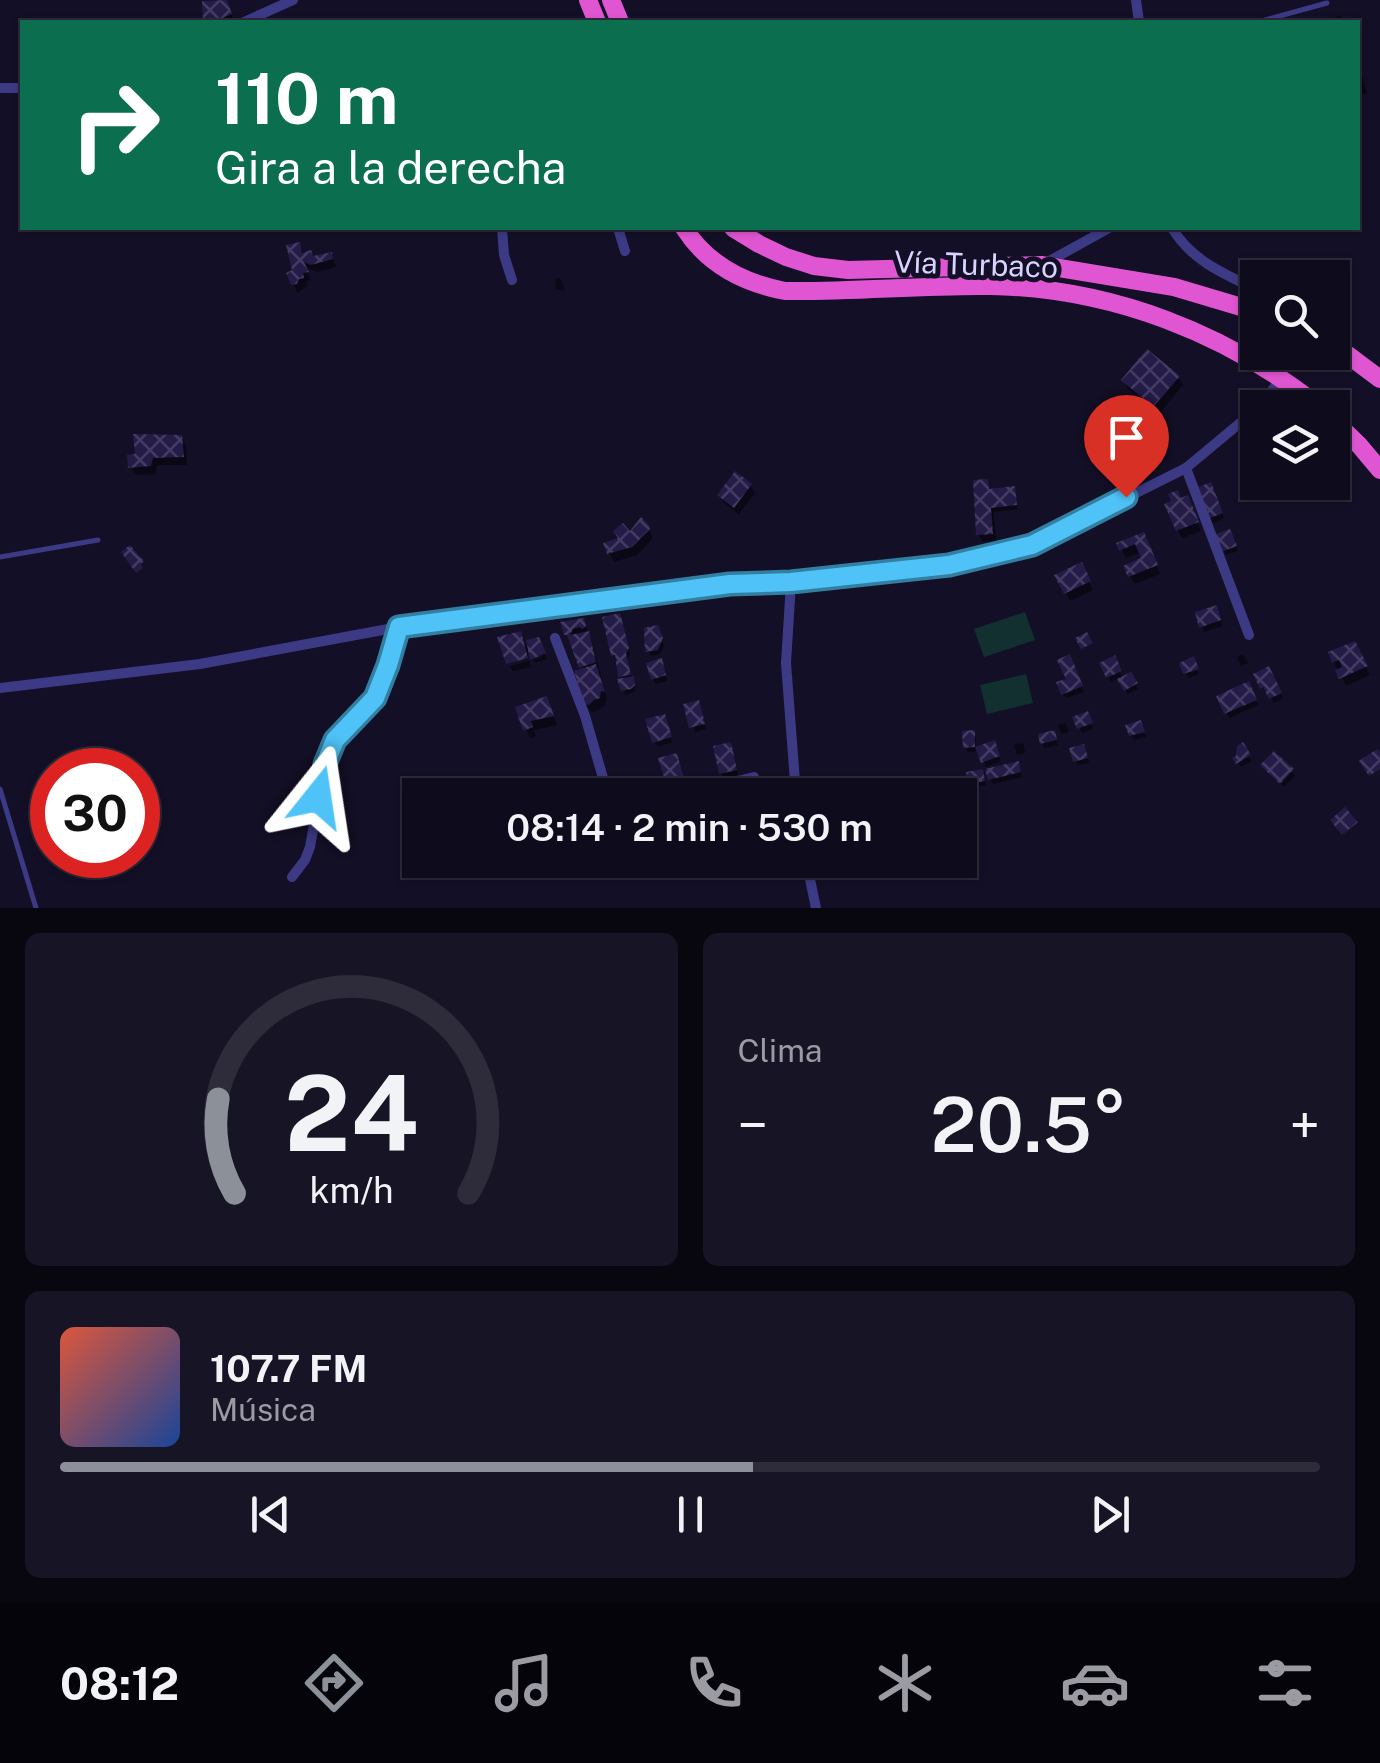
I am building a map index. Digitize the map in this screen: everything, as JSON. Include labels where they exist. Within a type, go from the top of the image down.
[{"type":"highway","name":"Vía Turbaco","points":[[686,230],[720,266],[746,281],[785,291],[990,286],[1034,288],[1101,299],[1163,318],[1231,348],[1297,390]]},
{"type":"highway","name":"Vía Turbaco","points":[[736,230],[786,257],[814,266],[848,270],[1041,265],[1174,286],[1240,306]]},
{"type":"highway","points":[[1350,358],[1380,379]]},
{"type":"highway","points":[[1350,438],[1380,470]]},
{"type":"street","points":[[248,20],[293,0]]},
{"type":"street","points":[[502,230],[504,255],[512,280]]},
{"type":"street","points":[[619,230],[625,251]]},
{"type":"street","points":[[1041,265],[1105,230]]},
{"type":"street","points":[[1173,230],[1188,250],[1240,281]]},
{"type":"street","points":[[1273,390],[1282,379]]},
{"type":"street","points":[[0,688],[200,664],[399,627],[730,584],[791,582],[949,565],[1032,545],[1186,468],[1240,423]]},
{"type":"street","points":[[1186,468],[1249,635]]},
{"type":"street","points":[[791,582],[786,663],[795,778]]},
{"type":"street","points":[[292,877],[310,847],[325,764],[335,740],[375,698],[399,627]]},
{"type":"street","points":[[555,638],[585,716],[603,778]]},
{"type":"street","points":[[750,778],[754,777]]},
{"type":"street","points":[[810,878],[816,908]]},
{"type":"lane","points":[[1265,20],[1327,2]]},
{"type":"lane","points":[[0,557],[98,540]]},
{"type":"lane","points":[[0,789],[36,908]]},
{"type":"green space","points":[[1025,612],[1035,640],[984,657],[974,629]]},
{"type":"green space","points":[[1026,674],[1033,703],[987,714],[980,685]]},
{"type":"building","points":[[227,0],[232,14],[220,20],[203,20],[202,1]]},
{"type":"building","points":[[300,242],[302,253],[311,250],[313,256],[332,252],[333,259],[311,265],[304,262],[309,272],[291,285],[286,273],[292,270],[286,245]]},
{"type":"building","points":[[1147,349],[1180,376],[1153,407],[1121,380]]},
{"type":"building","points":[[133,434],[182,435],[184,457],[153,458],[151,466],[128,468],[127,455],[135,454]]},
{"type":"building","points":[[735,471],[752,484],[734,508],[717,495]]},
{"type":"building","points":[[988,479],[989,489],[1015,486],[1017,505],[991,508],[993,534],[976,535],[973,480]]},
{"type":"building","points":[[1211,482],[1223,513],[1208,519],[1196,488]]},
{"type":"building","points":[[1178,490],[1181,498],[1188,495],[1199,522],[1176,531],[1164,504],[1171,501],[1168,494]]},
{"type":"building","points":[[641,517],[650,529],[632,547],[607,554],[603,543],[618,538],[613,531],[623,523],[630,531]]},
{"type":"building","points":[[1230,529],[1237,546],[1221,552],[1215,534]]},
{"type":"building","points":[[1144,532],[1158,565],[1128,577],[1123,566],[1141,558],[1135,544],[1119,551],[1116,543]]},
{"type":"building","points":[[130,545],[144,561],[143,568],[136,573],[121,552]]},
{"type":"building","points":[[1082,562],[1091,581],[1064,594],[1054,575]]},
{"type":"building","points":[[1217,605],[1221,620],[1199,628],[1195,612]]},
{"type":"building","points":[[620,613],[631,675],[618,677],[602,617]]},
{"type":"building","points":[[584,618],[586,626],[573,629],[570,635],[589,631],[596,662],[579,668],[560,622]]},
{"type":"building","points":[[658,625],[663,638],[658,650],[645,652],[644,628]]},
{"type":"building","points":[[521,631],[528,658],[506,664],[497,637]]},
{"type":"building","points":[[1087,632],[1093,643],[1081,649],[1075,638]]},
{"type":"building","points":[[539,637],[546,653],[530,660],[526,640]]},
{"type":"building","points":[[1355,641],[1368,666],[1339,679],[1335,670],[1342,667],[1339,660],[1332,663],[1328,652]]},
{"type":"building","points":[[1070,654],[1083,686],[1061,695],[1056,682],[1066,679],[1057,660]]},
{"type":"building","points":[[1115,655],[1122,671],[1106,678],[1099,663]]},
{"type":"building","points":[[1194,656],[1199,669],[1183,674],[1179,663]]},
{"type":"building","points":[[662,658],[666,675],[651,680],[646,663]]},
{"type":"building","points":[[596,664],[605,692],[601,691],[600,698],[589,705],[584,704],[574,671]]},
{"type":"building","points":[[1269,666],[1282,693],[1269,699],[1253,674]]},
{"type":"building","points":[[1131,672],[1138,683],[1124,691],[1117,679]]},
{"type":"building","points":[[634,676],[635,685],[621,691],[617,679]]},
{"type":"building","points":[[1249,681],[1257,700],[1224,714],[1216,696]]},
{"type":"building","points":[[547,696],[554,716],[531,721],[533,727],[523,731],[515,707]]},
{"type":"building","points":[[699,700],[705,724],[689,728],[683,704]]},
{"type":"building","points":[[1088,711],[1093,723],[1077,729],[1072,717]]},
{"type":"building","points":[[665,714],[672,737],[652,743],[645,719]]},
{"type":"building","points":[[1141,720],[1145,732],[1129,736],[1125,725]]},
{"type":"building","points":[[975,730],[975,747],[963,748],[962,731]]},
{"type":"building","points":[[1055,730],[1057,740],[1040,744],[1038,734]]},
{"type":"building","points":[[995,740],[1000,756],[981,763],[975,747]]},
{"type":"building","points":[[731,742],[737,770],[719,774],[713,746]]},
{"type":"building","points":[[1243,742],[1251,755],[1236,764],[1232,758]]},
{"type":"building","points":[[1084,744],[1088,758],[1073,762],[1069,748]]},
{"type":"building","points":[[1377,749],[1380,769],[1369,776],[1359,761]]},
{"type":"building","points":[[1274,751],[1294,769],[1280,784],[1260,765]]},
{"type":"building","points":[[677,753],[684,778],[664,778],[658,758]]},
{"type":"building","points":[[1019,761],[1021,772],[988,780],[985,769]]},
{"type":"building","points":[[983,769],[985,781],[967,778],[966,772]]},
{"type":"building","points":[[1345,807],[1358,822],[1342,835],[1330,820]]},
{"type":"route","points":[[318,797],[335,740],[375,698],[399,627],[730,584],[791,582],[949,565],[1032,545],[1126,497]]}]
